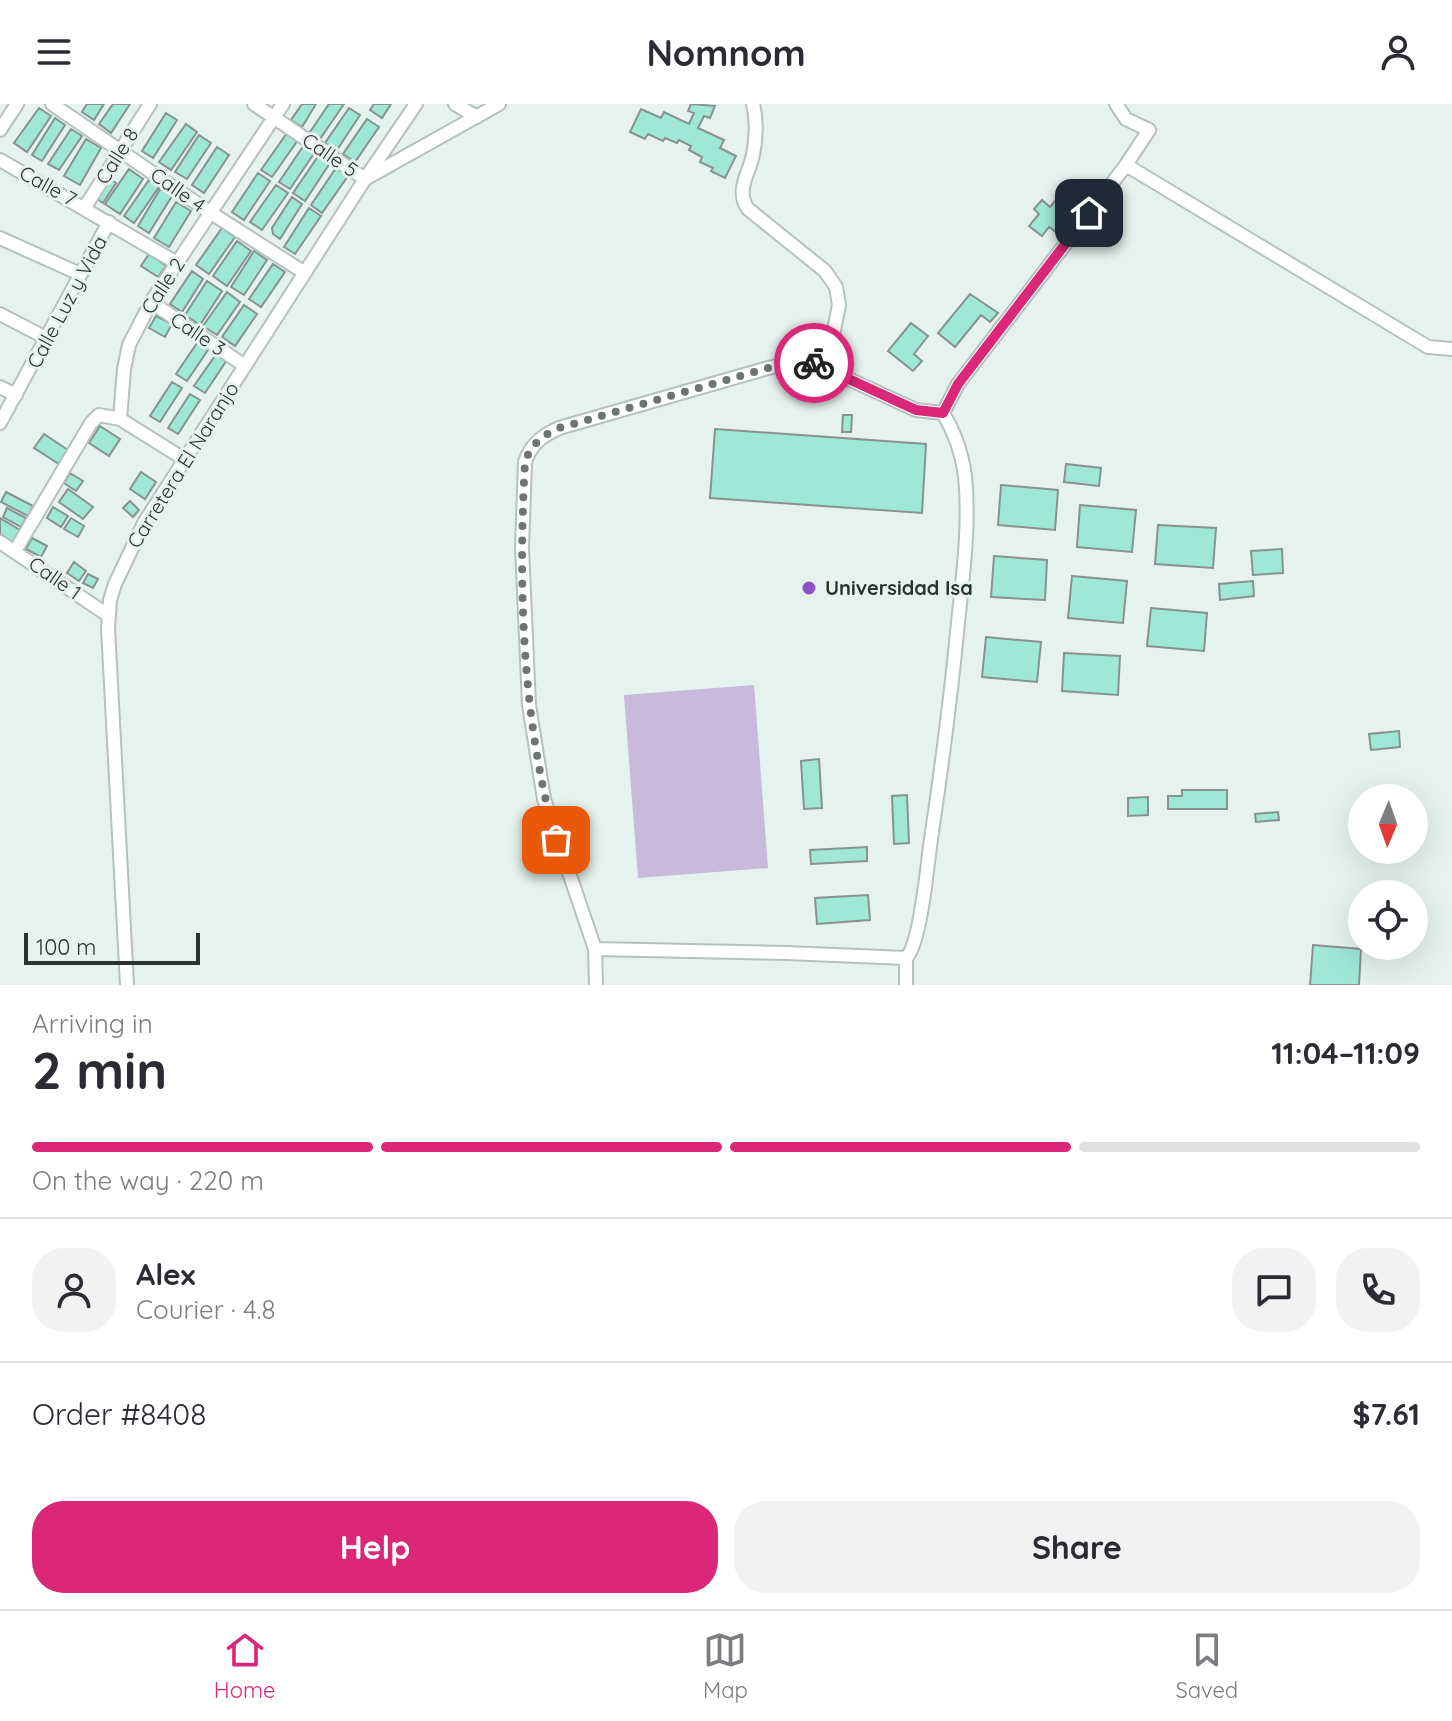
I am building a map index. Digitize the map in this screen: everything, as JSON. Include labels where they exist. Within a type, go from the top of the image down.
[{"type":"street","points":[[0,130],[17,104]]},
{"type":"street","name":"Calle 4","points":[[52,104],[305,273]]},
{"type":"street","name":"Calle 8","points":[[85,207],[150,104]]},
{"type":"street","name":"Calle 5","points":[[254,104],[365,179]]},
{"type":"street","name":"Calle 2","points":[[120,419],[129,345],[151,302],[283,104]]},
{"type":"street","points":[[365,179],[416,104]]},
{"type":"street","points":[[455,104],[477,117]]},
{"type":"street","name":"Carretera El Naranjo","points":[[127,985],[115,801],[109,616],[112,591],[126,558],[184,459],[365,179],[499,104]]},
{"type":"street","points":[[753,104],[756,117],[753,155],[742,185],[743,202],[825,271],[836,287],[839,305],[833,335],[814,363]]},
{"type":"street","points":[[943,413],[958,384],[1126,165],[1149,130],[1126,119],[1116,104]]},
{"type":"street","name":"Calle 7","points":[[1,164],[85,207],[177,263]]},
{"type":"street","points":[[1126,165],[1428,347],[1452,349]]},
{"type":"street","name":"Calle Luz y Vida","points":[[0,423],[109,222]]},
{"type":"street","points":[[0,238],[80,274]]},
{"type":"street","name":"Calle 3","points":[[151,302],[245,366]]},
{"type":"street","points":[[0,314],[48,339]]},
{"type":"street","points":[[596,985],[595,949],[544,799],[529,705],[522,548],[525,462],[529,450],[537,440],[559,428],[799,361],[814,363],[916,410],[943,413]]},
{"type":"street","points":[[0,387],[16,395]]},
{"type":"street","points":[[595,949],[906,958],[913,952],[948,726],[962,592],[965,476],[954,430],[943,413]]},
{"type":"street","points":[[15,551],[91,423],[99,415],[120,419],[184,459]]},
{"type":"street","name":"Calle 1","points":[[0,542],[109,616]]},
{"type":"street","points":[[906,958],[906,985]]},
{"type":"shaded area","points":[[754,685],[768,868],[638,878],[624,695]]},
{"type":"building","points":[[87,104],[104,104],[94,120],[82,112]]},
{"type":"building","points":[[113,104],[130,104],[111,133],[99,124]]},
{"type":"building","points":[[302,104],[316,104],[302,127],[291,120]]},
{"type":"building","points":[[329,104],[344,104],[320,139],[310,132]]},
{"type":"building","points":[[374,104],[391,104],[382,118],[370,110]]},
{"type":"building","points":[[691,104],[715,106],[710,118],[704,116],[698,128],[724,140],[720,148],[736,156],[725,178],[700,162],[702,157],[679,140],[677,143],[665,138],[663,141],[648,134],[645,139],[630,132],[641,109],[661,118],[664,112],[689,124],[694,113],[688,111]]},
{"type":"building","points":[[39,108],[51,116],[27,152],[14,143]]},
{"type":"building","points":[[349,108],[360,115],[337,150],[325,143]]},
{"type":"building","points":[[166,113],[177,120],[153,158],[142,151]]},
{"type":"building","points":[[55,118],[65,125],[42,161],[32,155]]},
{"type":"building","points":[[367,119],[379,127],[355,162],[343,154]]},
{"type":"building","points":[[186,124],[197,132],[171,170],[159,162]]},
{"type":"building","points":[[71,129],[82,136],[59,170],[48,164]]},
{"type":"building","points":[[287,133],[298,140],[272,177],[261,170]]},
{"type":"building","points":[[199,135],[211,143],[187,179],[175,172]]},
{"type":"building","points":[[86,139],[101,148],[80,185],[64,176]]},
{"type":"building","points":[[304,145],[315,152],[290,189],[279,182]]},
{"type":"building","points":[[217,147],[229,155],[204,193],[192,185]]},
{"type":"building","points":[[319,155],[330,163],[305,201],[293,193]]},
{"type":"building","points":[[336,168],[348,176],[322,213],[311,205]]},
{"type":"building","points":[[129,169],[143,179],[120,214],[105,204]]},
{"type":"building","points":[[258,173],[270,181],[244,220],[232,212]]},
{"type":"building","points":[[108,178],[116,183],[103,203],[96,198]]},
{"type":"building","points":[[149,180],[159,187],[134,223],[124,216]]},
{"type":"building","points":[[276,185],[288,193],[262,230],[250,222]]},
{"type":"building","points":[[1066,188],[1075,196],[1063,210],[1071,216],[1057,233],[1049,227],[1042,236],[1029,226],[1039,214],[1034,209],[1042,200],[1050,207]]},
{"type":"building","points":[[160,189],[172,196],[149,233],[138,226]]},
{"type":"building","points":[[292,197],[302,204],[280,239],[273,234],[272,228]]},
{"type":"building","points":[[176,202],[191,211],[169,247],[154,238]]},
{"type":"building","points":[[309,208],[321,216],[295,254],[284,247]]},
{"type":"building","points":[[222,228],[235,237],[209,274],[196,265]]},
{"type":"building","points":[[237,241],[251,251],[227,286],[213,276]]},
{"type":"building","points":[[254,251],[267,260],[244,295],[231,287]]},
{"type":"building","points":[[149,254],[166,266],[158,277],[141,266]]},
{"type":"building","points":[[273,264],[285,272],[261,307],[249,299]]},
{"type":"building","points":[[192,271],[203,279],[182,312],[170,304]]},
{"type":"building","points":[[207,281],[222,291],[200,325],[185,315]]},
{"type":"building","points":[[227,292],[240,302],[217,335],[203,326]]},
{"type":"building","points":[[970,294],[998,313],[990,322],[981,315],[955,347],[938,333]]},
{"type":"building","points":[[244,305],[257,314],[235,346],[222,337]]},
{"type":"building","points":[[156,316],[172,324],[165,337],[149,328]]},
{"type":"building","points":[[911,323],[928,336],[914,354],[922,361],[913,371],[888,351]]},
{"type":"building","points":[[199,340],[210,347],[187,381],[176,374]]},
{"type":"building","points":[[217,353],[227,360],[205,393],[194,386]]},
{"type":"building","points":[[172,382],[182,388],[160,422],[150,416]]},
{"type":"building","points":[[190,394],[200,400],[178,434],[168,428]]},
{"type":"building","points":[[843,415],[852,415],[851,432],[842,432]]},
{"type":"building","points":[[100,426],[120,439],[109,456],[89,443]]},
{"type":"building","points":[[715,429],[926,444],[922,513],[710,498]]},
{"type":"building","points":[[44,434],[68,450],[59,464],[34,448]]},
{"type":"building","points":[[1066,464],[1101,468],[1099,486],[1064,482]]},
{"type":"building","points":[[141,472],[156,482],[145,499],[130,489]]},
{"type":"building","points":[[70,473],[83,481],[76,491],[64,483]]},
{"type":"building","points":[[1001,485],[1058,490],[1055,530],[998,525]]},
{"type":"building","points":[[68,489],[93,507],[83,519],[59,502]]},
{"type":"building","points":[[6,492],[33,506],[28,516],[1,502]]},
{"type":"building","points":[[130,501],[139,510],[133,517],[123,508]]},
{"type":"building","points":[[1080,505],[1136,510],[1132,552],[1077,547]]},
{"type":"building","points":[[53,507],[68,516],[61,527],[47,518]]},
{"type":"building","points":[[7,508],[26,518],[21,527],[3,517]]},
{"type":"building","points":[[0,518],[20,530],[13,542],[0,534]]},
{"type":"building","points":[[71,518],[84,526],[78,537],[64,529]]},
{"type":"building","points":[[1158,525],[1216,528],[1213,568],[1155,564]]},
{"type":"building","points":[[32,538],[47,546],[41,557],[26,549]]},
{"type":"building","points":[[1282,549],[1283,573],[1253,575],[1251,551]]},
{"type":"building","points":[[994,556],[1047,560],[1045,600],[991,597]]},
{"type":"building","points":[[74,562],[86,571],[79,581],[67,573]]},
{"type":"building","points":[[88,574],[98,579],[93,588],[83,583]]},
{"type":"building","points":[[1072,576],[1127,581],[1123,623],[1068,618]]},
{"type":"building","points":[[1253,581],[1254,596],[1220,600],[1219,584]]},
{"type":"building","points":[[1151,608],[1207,613],[1204,651],[1147,646]]},
{"type":"building","points":[[986,637],[1041,642],[1037,682],[982,677]]},
{"type":"building","points":[[1064,653],[1120,656],[1118,695],[1062,691]]},
{"type":"building","points":[[1399,731],[1400,747],[1371,750],[1369,734]]},
{"type":"building","points":[[819,759],[822,808],[804,809],[801,761]]},
{"type":"building","points":[[1182,790],[1227,790],[1227,809],[1168,809],[1168,796],[1182,796]]},
{"type":"building","points":[[907,795],[909,843],[894,844],[892,796]]},
{"type":"building","points":[[1148,797],[1148,815],[1128,816],[1128,798]]},
{"type":"building","points":[[1278,812],[1279,820],[1256,822],[1255,814]]},
{"type":"building","points":[[867,847],[867,861],[811,864],[810,850]]},
{"type":"building","points":[[868,895],[870,920],[817,924],[815,898]]},
{"type":"building","points":[[1313,945],[1348,948],[1348,960],[1360,960],[1359,985],[1310,985]]},
{"type":"way so far","points":[[556,840],[544,799],[529,705],[522,548],[525,462],[529,450],[537,440],[559,428],[768,368],[799,361],[814,363]]},
{"type":"place","name":"Universidad Isa","points":[[809,588]]},
{"type":"route","points":[[814,363],[916,410],[943,413],[958,384],[1089,213]]}]
